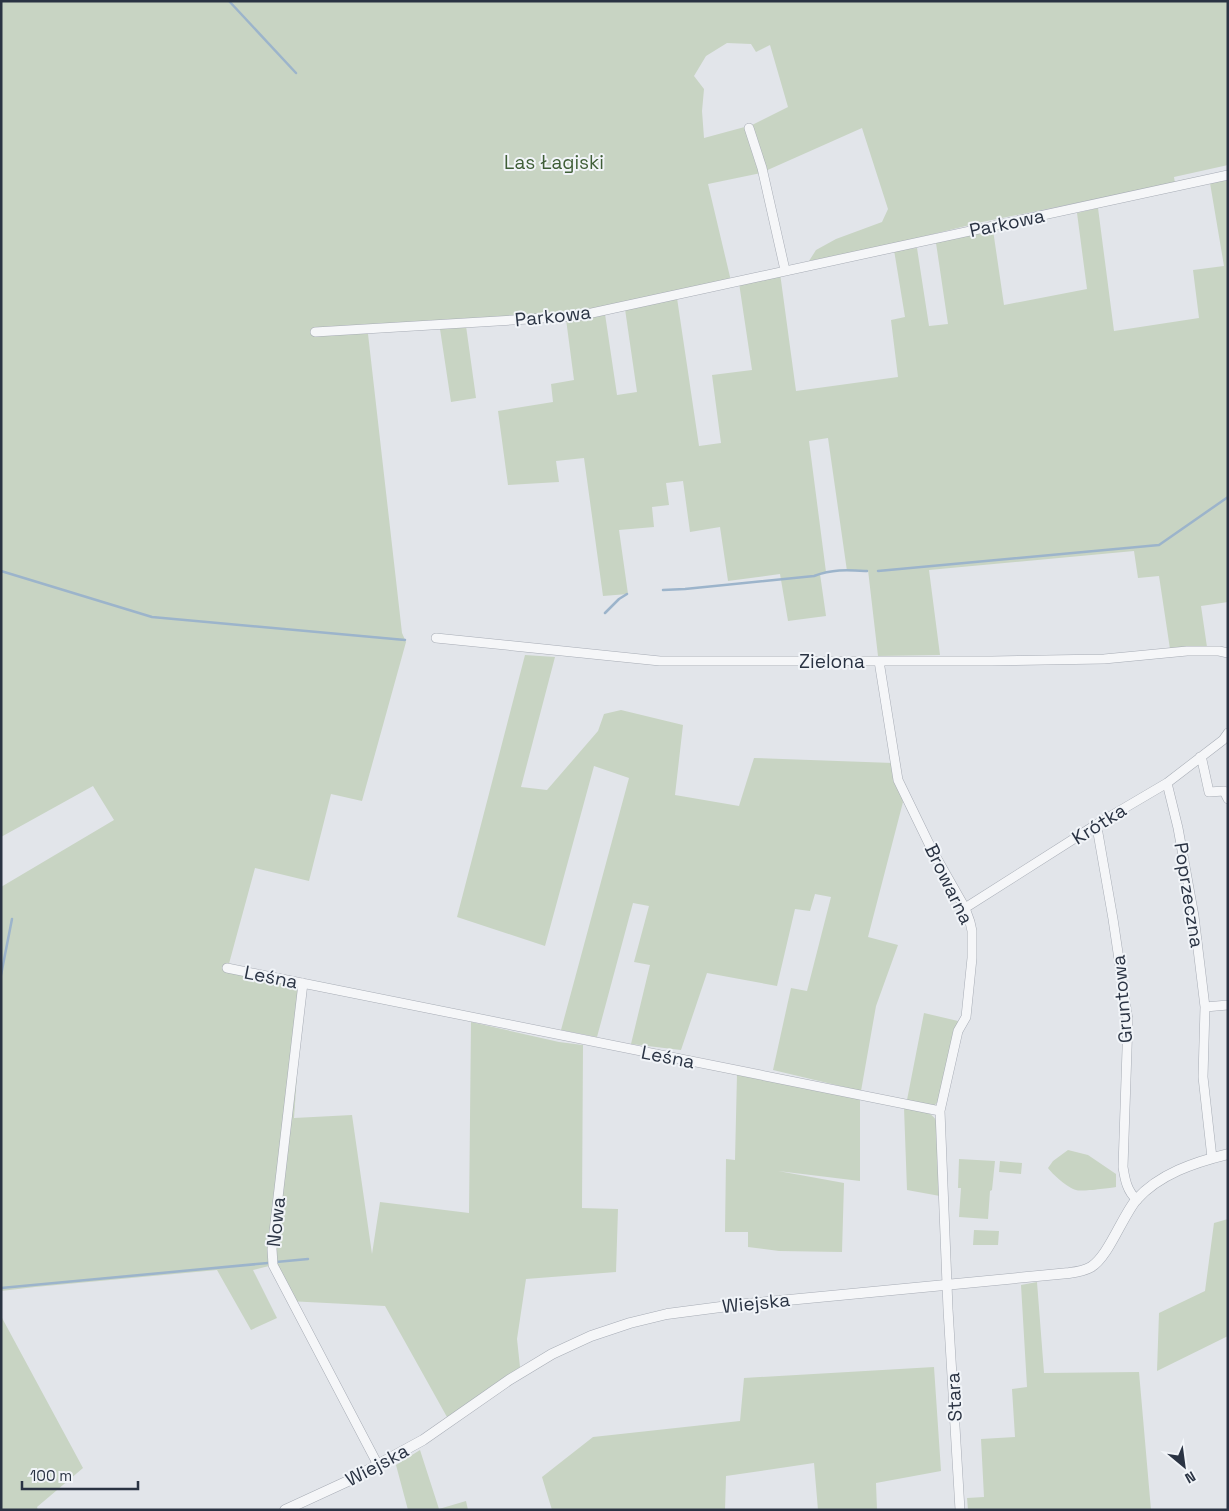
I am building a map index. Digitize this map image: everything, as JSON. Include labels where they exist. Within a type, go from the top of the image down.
[{"type":"street","points":[[749,128],[762,168],[785,270]]},
{"type":"street","name":"Parkowa","points":[[316,332],[578,316],[1228,175]]},
{"type":"street","name":"Zielona","points":[[436,638],[660,661],[992,661],[1104,659],[1187,651],[1219,651],[1228,653]]},
{"type":"street","name":"Browarna","points":[[879,660],[898,780],[970,922],[972,943],[966,1017],[958,1031],[940,1111]]},
{"type":"street","name":"Krótka","points":[[964,908],[1094,826],[1167,783],[1228,734]]},
{"type":"street","points":[[1200,757],[1209,792],[1224,790],[1228,799]]},
{"type":"street","name":"Poprzeczna","points":[[1167,783],[1178,828],[1194,916],[1206,1007],[1203,1077],[1212,1158]]},
{"type":"street","name":"Gruntowa","points":[[1094,826],[1098,833],[1127,1014],[1123,1167],[1125,1183],[1137,1200]]},
{"type":"street","name":"Leśna","points":[[227,968],[940,1111]]},
{"type":"street","name":"Nowa","points":[[303,983],[272,1249],[273,1265],[378,1465]]},
{"type":"street","points":[[1206,1007],[1228,1005]]},
{"type":"street","points":[[940,1111],[948,1284]]},
{"type":"street","name":"Wiejska","points":[[285,1510],[335,1487],[423,1440],[509,1380],[552,1354],[611,1329],[648,1318],[716,1308],[1085,1270],[1101,1257],[1137,1200],[1164,1178],[1182,1168],[1228,1154]]},
{"type":"street","name":"Stara","points":[[948,1284],[960,1510]]},
{"type":"green space","name":"Las Łagiski","points":[[1,1],[1228,1],[1228,165],[1174,177],[1175,183],[982,222],[897,243],[809,261],[816,250],[836,239],[882,222],[888,209],[862,128],[761,173],[708,184],[731,281],[579,313],[367,325],[402,633],[406,642],[362,801],[331,794],[309,881],[255,868],[227,971],[303,989],[294,1118],[352,1115],[372,1254],[380,1202],[469,1213],[471,1022],[559,1042],[583,1045],[582,1208],[618,1209],[616,1272],[526,1279],[517,1339],[520,1367],[472,1403],[447,1417],[385,1306],[288,1301],[269,1266],[253,1270],[277,1318],[251,1330],[217,1270],[1,1291],[1,887],[114,820],[93,786],[1,837]],"holes":[[[727,43],[751,44],[756,52],[770,45],[788,107],[752,125],[704,138],[702,111],[704,89],[694,76],[706,56]]]},
{"type":"green space","points":[[1228,180],[1228,602],[1201,606],[1207,647],[1170,649],[1159,576],[1138,578],[1134,551],[929,570],[940,655],[878,656],[868,570],[847,571],[828,438],[809,441],[826,572],[820,574],[826,616],[788,621],[780,574],[728,581],[720,527],[690,532],[683,481],[666,483],[669,505],[652,507],[654,527],[619,530],[628,594],[603,596],[584,458],[556,461],[559,482],[508,485],[498,411],[553,402],[551,384],[574,380],[566,319],[605,314],[617,395],[637,392],[625,309],[677,298],[699,446],[721,443],[712,375],[752,370],[739,283],[780,273],[796,391],[898,377],[891,320],[905,317],[894,250],[917,248],[929,326],[948,324],[936,243],[993,230],[1004,305],[1087,289],[1077,213],[1098,208],[1114,331],[1199,318],[1193,270],[1224,266],[1210,183]]},
{"type":"green space","points":[[466,326],[476,398],[451,402],[440,329]]},
{"type":"green space","points":[[525,655],[555,657],[521,787],[547,790],[598,731],[604,714],[621,710],[683,725],[675,795],[739,806],[754,758],[893,763],[903,802],[868,937],[898,945],[876,1006],[861,1091],[773,1070],[791,988],[807,991],[831,897],[815,894],[810,911],[795,909],[777,986],[707,973],[681,1050],[631,1044],[650,965],[634,962],[649,906],[633,903],[597,1037],[561,1030],[629,778],[594,766],[545,946],[457,917]]},
{"type":"green space","points":[[924,1013],[958,1021],[939,1100],[932,1106],[907,1100]]},
{"type":"green space","points":[[737,1074],[860,1098],[860,1181],[778,1171],[844,1183],[842,1252],[779,1251],[748,1247],[748,1232],[725,1232],[726,1159],[735,1160]]},
{"type":"green space","points":[[904,1108],[928,1113],[937,1122],[940,1196],[907,1190]]},
{"type":"green space","points":[[1068,1150],[1088,1155],[1116,1174],[1116,1187],[1079,1190],[1065,1184],[1048,1168],[1053,1161]]},
{"type":"green space","points":[[959,1159],[995,1161],[988,1219],[959,1217],[961,1188],[958,1188]]},
{"type":"green space","points":[[1000,1161],[1022,1163],[1021,1174],[999,1172]]},
{"type":"green space","points":[[1228,1219],[1228,1336],[1157,1371],[1159,1313],[1205,1291],[1214,1223]]},
{"type":"green space","points":[[974,1230],[999,1231],[998,1245],[973,1245]]},
{"type":"green space","points":[[1037,1282],[1044,1373],[1139,1372],[1151,1510],[968,1510],[967,1498],[984,1497],[981,1439],[1015,1437],[1012,1389],[1027,1387],[1021,1285]]},
{"type":"green space","points":[[1,1316],[83,1468],[37,1507],[38,1510],[1,1510]]},
{"type":"green space","points":[[934,1367],[941,1471],[876,1483],[877,1510],[818,1510],[814,1463],[726,1476],[725,1510],[552,1510],[542,1477],[593,1437],[740,1421],[744,1378]]},
{"type":"green space","points":[[420,1450],[439,1509],[466,1501],[468,1510],[408,1510],[396,1465]]},
{"type":"waterway","points":[[229,1],[296,73]]},
{"type":"waterway","points":[[878,571],[1159,545],[1228,497]]},
{"type":"waterway","points":[[1,571],[152,617],[405,640]]},
{"type":"waterway","points":[[663,590],[814,576],[834,571],[867,571]]},
{"type":"waterway","points":[[605,613],[627,594]]},
{"type":"waterway","points":[[1,975],[12,919]]},
{"type":"waterway","points":[[276,1262],[308,1259]]},
{"type":"waterway","points":[[1,1288],[268,1263]]}]
